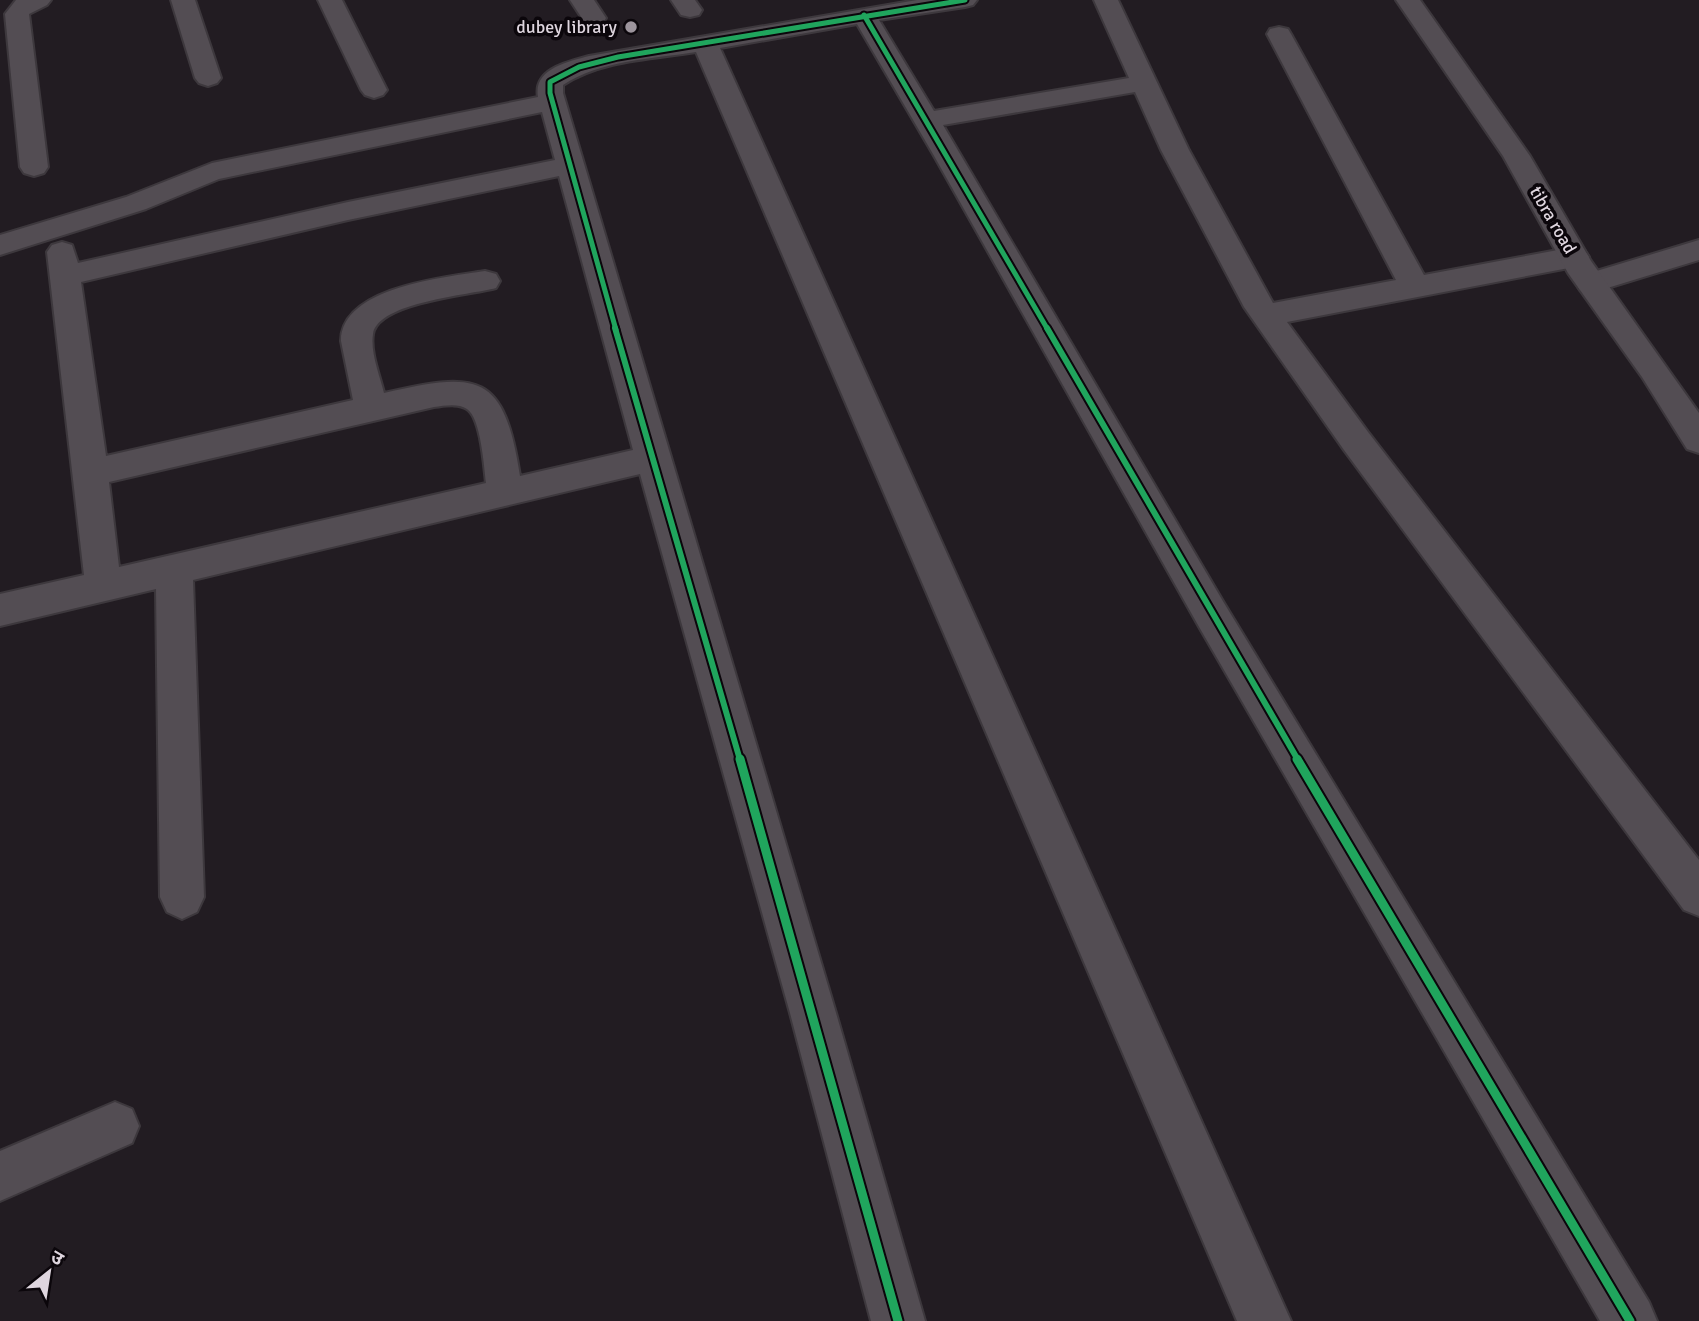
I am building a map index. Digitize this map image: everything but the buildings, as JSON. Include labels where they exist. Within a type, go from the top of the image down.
[{"type":"street","points":[[34,167],[11,69],[17,14],[22,6],[39,0]]},
{"type":"street","points":[[183,0],[208,78]]},
{"type":"street","points":[[330,0],[374,90]]},
{"type":"street","points":[[898,1321],[570,165],[550,82],[561,72],[611,60],[693,18],[864,15],[965,0]]},
{"type":"street","points":[[1106,0],[1175,150],[1255,300],[1364,452],[1699,895]]},
{"type":"street","name":"tibra road","points":[[1408,0],[1516,156],[1574,257],[1699,440]]},
{"type":"street","points":[[864,15],[1211,614],[1630,1321]]},
{"type":"street","points":[[693,18],[1264,1321]]},
{"type":"street","points":[[1279,34],[1415,286]]},
{"type":"street","points":[[926,120],[1144,83]]},
{"type":"street","points":[[0,245],[59,229],[136,203],[212,172],[553,102]]},
{"type":"street","points":[[65,276],[348,211],[570,165]]},
{"type":"street","points":[[59,229],[103,586]]},
{"type":"street","points":[[1591,283],[1699,250]]},
{"type":"street","points":[[1266,315],[1574,257]]},
{"type":"street","points":[[371,408],[357,334],[362,320],[376,307],[397,300],[485,281]]},
{"type":"street","points":[[91,473],[428,395],[455,393],[481,401],[491,417],[505,493]]},
{"type":"street","points":[[0,610],[654,458]]},
{"type":"street","points":[[174,569],[182,897]]},
{"type":"street","points":[[0,1176],[115,1126]]},
{"type":"cycle path","points":[[898,1321],[813,1013],[592,247],[550,93],[550,82],[579,67],[618,57],[965,0]]},
{"type":"cycle path","points":[[864,15],[947,154],[1211,614],[1630,1321]]},
{"type":"place","name":"dubey library","points":[[631,27]]}]
